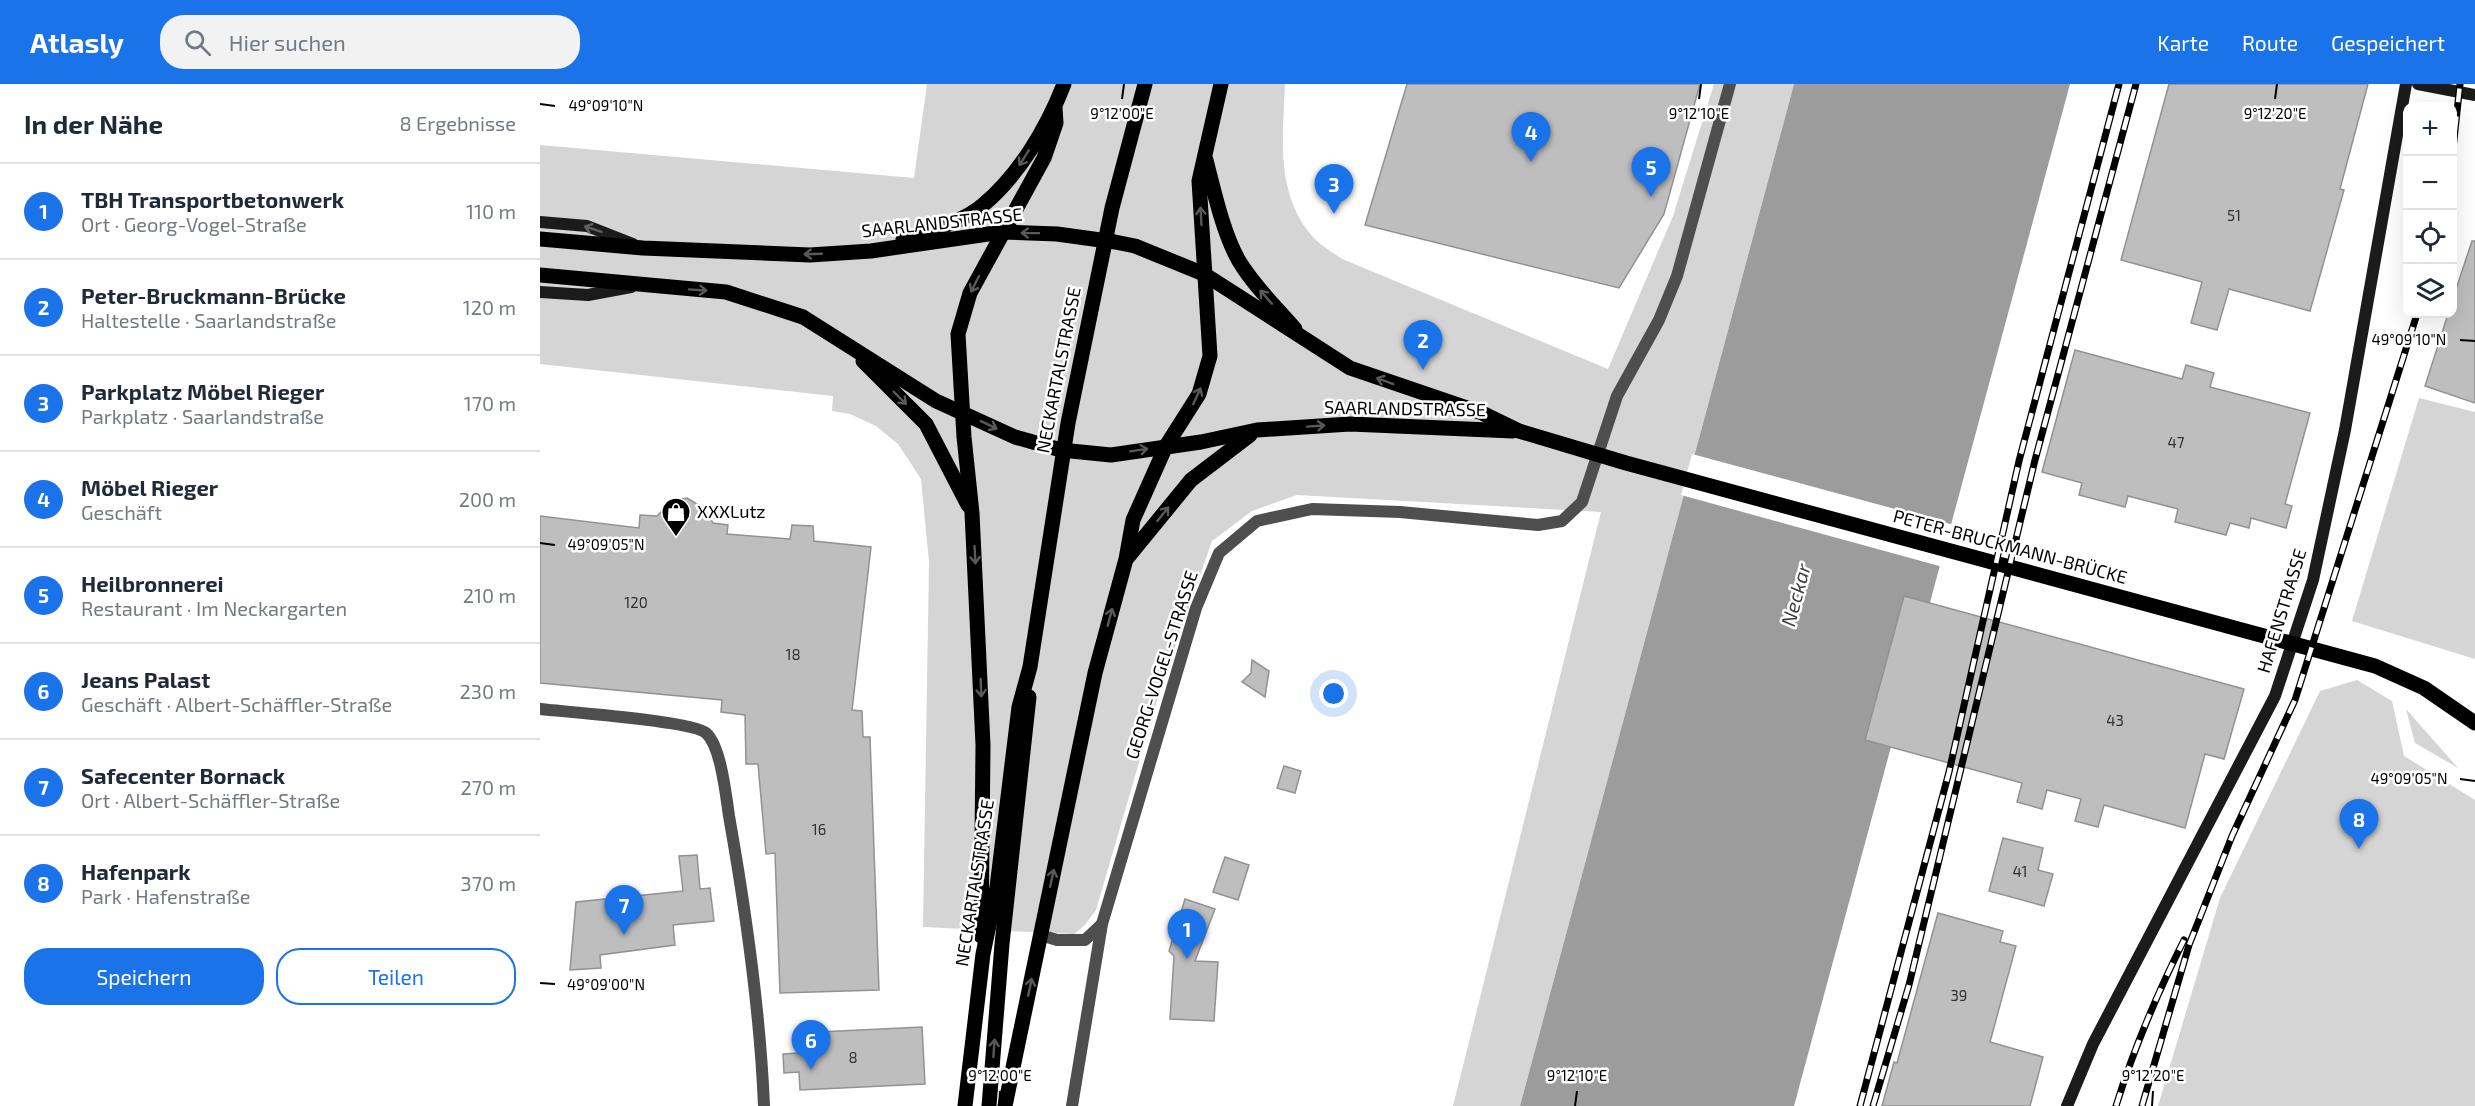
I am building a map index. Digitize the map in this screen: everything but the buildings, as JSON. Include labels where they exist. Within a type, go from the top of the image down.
[{"type":"main road","points":[[871,251],[939,227],[981,207],[1015,173],[1055,108],[1064,84]]},
{"type":"main road","name":"NECKARTALSTRASSE","points":[[965,1106],[982,954],[997,887],[1019,707],[1030,667],[1068,423],[1112,208],[1145,84]]},
{"type":"main road","points":[[1005,1106],[1095,673],[1126,559],[1133,520],[1166,446],[1199,394],[1210,356],[1199,181],[1221,84]]},
{"type":"main road","name":"HAFENSTRASSE","points":[[2067,1106],[2093,1044],[2275,696],[2313,580],[2345,430],[2406,84]]},
{"type":"main road","points":[[2418,84],[2475,95]]},
{"type":"main road","points":[[982,954],[980,916],[983,745],[972,513],[958,334],[970,292],[1044,158],[1056,123],[1055,108]]},
{"type":"main road","points":[[1205,157],[1217,202],[1238,259],[1256,284],[1305,341]]},
{"type":"main road","points":[[540,222],[587,226],[643,248]]},
{"type":"main road","name":"SAARLANDSTRASSE","points":[[540,239],[643,248],[810,255],[871,251],[1002,232],[1057,234],[1115,242],[1152,253],[1204,274],[1350,368],[1482,413],[1519,431]]},
{"type":"main road","name":"SAARLANDSTRASSE","points":[[540,275],[640,286],[726,292],[803,317],[936,401],[1015,437],[1061,450],[1111,455],[1201,442],[1257,430],[1350,424],[1519,431],[1543,437]]},
{"type":"main road","points":[[540,292],[588,295],[640,286]]},
{"type":"main road","points":[[844,342],[926,424],[972,513]]},
{"type":"main road","points":[[1126,559],[1191,480],[1257,430]]},
{"type":"main road","name":"PETER-BRUCKMANN-BRÜCKE","points":[[1543,437],[1626,463],[2375,666],[2398,675],[2475,723]]},
{"type":"main road","name":"NECKARTALSTRASSE","points":[[989,1106],[1002,944],[1029,717],[1030,667]]},
{"type":"street","name":"GEORG-VOGEL-STRASSE","points":[[1072,1106],[1102,924],[1196,608],[1218,553],[1257,521],[1312,509],[1400,512],[1538,525],[1562,521],[1582,502],[1617,396],[1647,345],[1677,276],[1730,84]]},
{"type":"street","points":[[540,709],[680,725],[706,732],[712,741],[726,796],[746,914],[764,1106]]},
{"type":"street","points":[[1040,935],[1057,940],[1085,940],[1102,924]]},
{"type":"shaded area","points":[[927,84],[1285,84],[1283,144],[1287,183],[1300,219],[1312,236],[1342,259],[1608,369],[1673,216],[1714,84],[1794,84],[1520,1106],[1453,1106],[1601,512],[1297,495],[1252,511],[1212,541],[1161,687],[1096,910],[1085,925],[1074,934],[923,927],[929,562],[921,479],[898,444],[876,426],[850,414],[832,411],[833,396],[540,364],[540,145],[914,178]]},
{"type":"shaded area","points":[[2419,398],[2475,412],[2475,659],[2352,621]]},
{"type":"shaded area","points":[[2357,680],[2392,701],[2404,756],[2475,800],[2475,1106],[2158,1106],[2220,898],[2320,691]]},
{"type":"shaded area","points":[[2406,709],[2458,768],[2415,743]]},
{"type":"water","name":"Neckar","points":[[1794,84],[2070,84],[1794,1106],[1520,1106]]},
{"type":"pier","points":[[1692,454],[1954,525],[1943,567],[1681,495]]},
{"type":"railway","points":[[1860,1106],[1949,772],[2019,461],[2119,84]]},
{"type":"railway","points":[[1873,1106],[1909,985],[2035,460],[2136,84]]},
{"type":"railway","points":[[2452,156],[2460,84]]},
{"type":"railway","points":[[2142,1106],[2189,945],[2232,836],[2295,700],[2416,318]]},
{"type":"railway","points":[[2116,1106],[2130,1063],[2184,940]]},
{"type":"place","name":"Möbel Rieger","points":[[1531,162]]},
{"type":"place","name":"Heilbronnerei","points":[[1651,197]]},
{"type":"place","name":"Parkplatz Möbel Rieger","points":[[1334,214]]},
{"type":"place","name":"Peter-Bruckmann-Brücke","points":[[1423,370]]},
{"type":"place","name":"XXXLutz","points":[[676,538]]},
{"type":"place","name":"Hafenpark","points":[[2359,849]]},
{"type":"place","name":"Safecenter Bornack","points":[[624,935]]},
{"type":"place","name":"TBH Transportbetonwerk","points":[[1187,959]]},
{"type":"place","name":"Jeans Palast","points":[[811,1070]]}]
